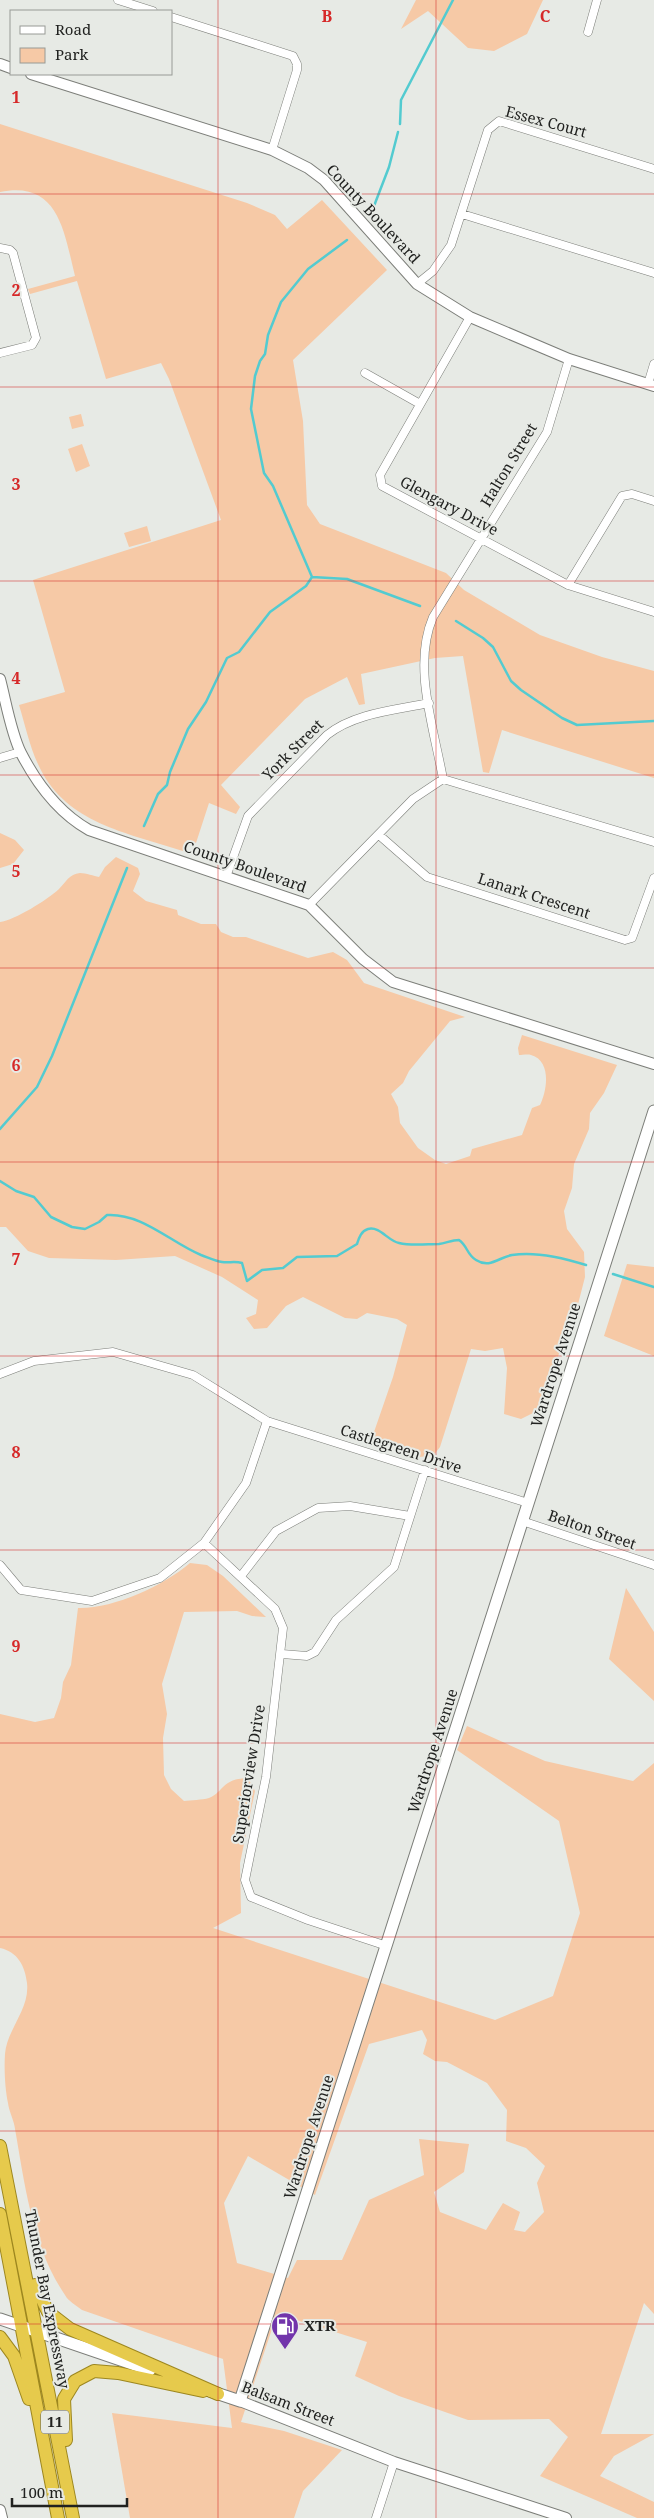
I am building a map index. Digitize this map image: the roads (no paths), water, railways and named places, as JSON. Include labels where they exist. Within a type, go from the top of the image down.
[{"type":"highway","name":"Thunder Bay Expressway","points":[[0,2146],[38,2330],[73,2516]]},
{"type":"highway","points":[[13,2208],[38,2294],[54,2318],[70,2329],[122,2350],[218,2394]]},
{"type":"highway","name":"Thunder Bay Expressway","points":[[0,2214],[58,2518]]},
{"type":"highway","points":[[0,2337],[14,2356],[29,2399],[40,2419]]},
{"type":"highway","points":[[73,2516],[64,2400],[75,2381],[94,2371],[118,2373],[184,2389],[218,2394]]},
{"type":"main road","name":"Wardrope Avenue","points":[[240,2401],[654,1111]]},
{"type":"main road","name":"Balsam Street","points":[[0,2319],[38,2330],[240,2401]]},
{"type":"street","points":[[118,0],[150,10]]},
{"type":"street","points":[[588,32],[597,0]]},
{"type":"street","points":[[172,17],[293,56],[297,64],[296,70],[272,150]]},
{"type":"street","name":"County Boulevard","points":[[34,75],[272,150],[308,168],[324,180],[417,284],[470,317],[569,359],[651,385]]},
{"type":"street","name":"Essex Court","points":[[417,284],[443,259],[452,245],[488,130],[499,121],[654,168]]},
{"type":"street","points":[[462,214],[654,273]]},
{"type":"street","points":[[0,248],[10,250],[13,253],[36,338],[32,345],[0,353]]},
{"type":"street","name":"Glengary Drive","points":[[470,317],[380,475],[382,486],[568,585],[654,612]]},
{"type":"street","name":"Halton Street","points":[[443,779],[429,703],[425,651],[428,629],[547,432],[569,359]]},
{"type":"street","points":[[651,385],[654,364]]},
{"type":"street","points":[[364,373],[420,404]]},
{"type":"street","points":[[568,585],[622,496],[632,494],[654,501]]},
{"type":"street","name":"County Boulevard","points":[[0,679],[20,752],[47,795],[77,824],[89,830],[226,878],[309,905],[362,959],[393,982],[654,1064]]},
{"type":"street","name":"York Street","points":[[226,878],[248,816],[327,735],[339,725],[352,720],[429,703]]},
{"type":"street","points":[[0,758],[20,752]]},
{"type":"street","points":[[309,905],[413,799],[443,779],[654,842]]},
{"type":"street","name":"Lanark Crescent","points":[[379,835],[427,877],[624,940],[632,938],[637,930],[654,878]]},
{"type":"street","name":"Castlegreen Drive","points":[[0,1374],[34,1361],[113,1352],[193,1375],[267,1421],[528,1504]]},
{"type":"street","points":[[0,1565],[21,1590],[92,1601],[160,1578],[204,1543],[246,1483],[267,1421]]},
{"type":"street","points":[[282,1654],[307,1656],[315,1652],[336,1620],[392,1570],[396,1564],[425,1470]]},
{"type":"street","points":[[241,1576],[276,1531],[318,1508],[350,1506],[410,1516]]},
{"type":"street","name":"Belton Street","points":[[522,1521],[654,1565]]},
{"type":"street","name":"Superiorview Drive","points":[[204,1543],[241,1576],[279,1615],[283,1628],[282,1654],[266,1777],[245,1880],[252,1897],[308,1920],[387,1946]]},
{"type":"street","name":"Balsam Street","points":[[240,2401],[394,2462],[566,2518]]},
{"type":"street","points":[[376,2518],[394,2462]]},
{"type":"street","points":[[0,2510],[2,2518]]},
{"type":"waterway","points":[[400,124],[401,100],[453,0]]},
{"type":"waterway","points":[[374,206],[389,167],[398,132]]},
{"type":"waterway","points":[[312,577],[273,486],[264,473],[251,409],[255,376],[260,361],[265,354],[268,335],[281,302],[308,269],[347,240]]},
{"type":"waterway","points":[[312,577],[347,579],[420,606]]},
{"type":"waterway","points":[[144,826],[158,794],[167,785],[170,772],[188,729],[206,702],[227,658],[239,652],[270,612],[306,586],[312,577]]},
{"type":"waterway","points":[[456,621],[483,638],[493,647],[511,681],[562,718],[577,725],[654,721]]},
{"type":"waterway","points":[[0,1129],[37,1087],[52,1056],[127,868]]},
{"type":"waterway","points":[[0,1181],[16,1191],[34,1197],[51,1217],[72,1227],[85,1229],[99,1222],[107,1215],[132,1219],[156,1229],[201,1255],[219,1261],[242,1263],[247,1281],[262,1270],[283,1268],[297,1257],[337,1256],[357,1244],[361,1235],[368,1229],[376,1230],[395,1242],[404,1244],[439,1244],[459,1240],[473,1258],[486,1263],[494,1262],[507,1256],[531,1254],[559,1258],[586,1265]]},
{"type":"waterway","points":[[613,1274],[654,1287]]},
{"type":"place","name":"XTR","points":[[285,2350]]}]
